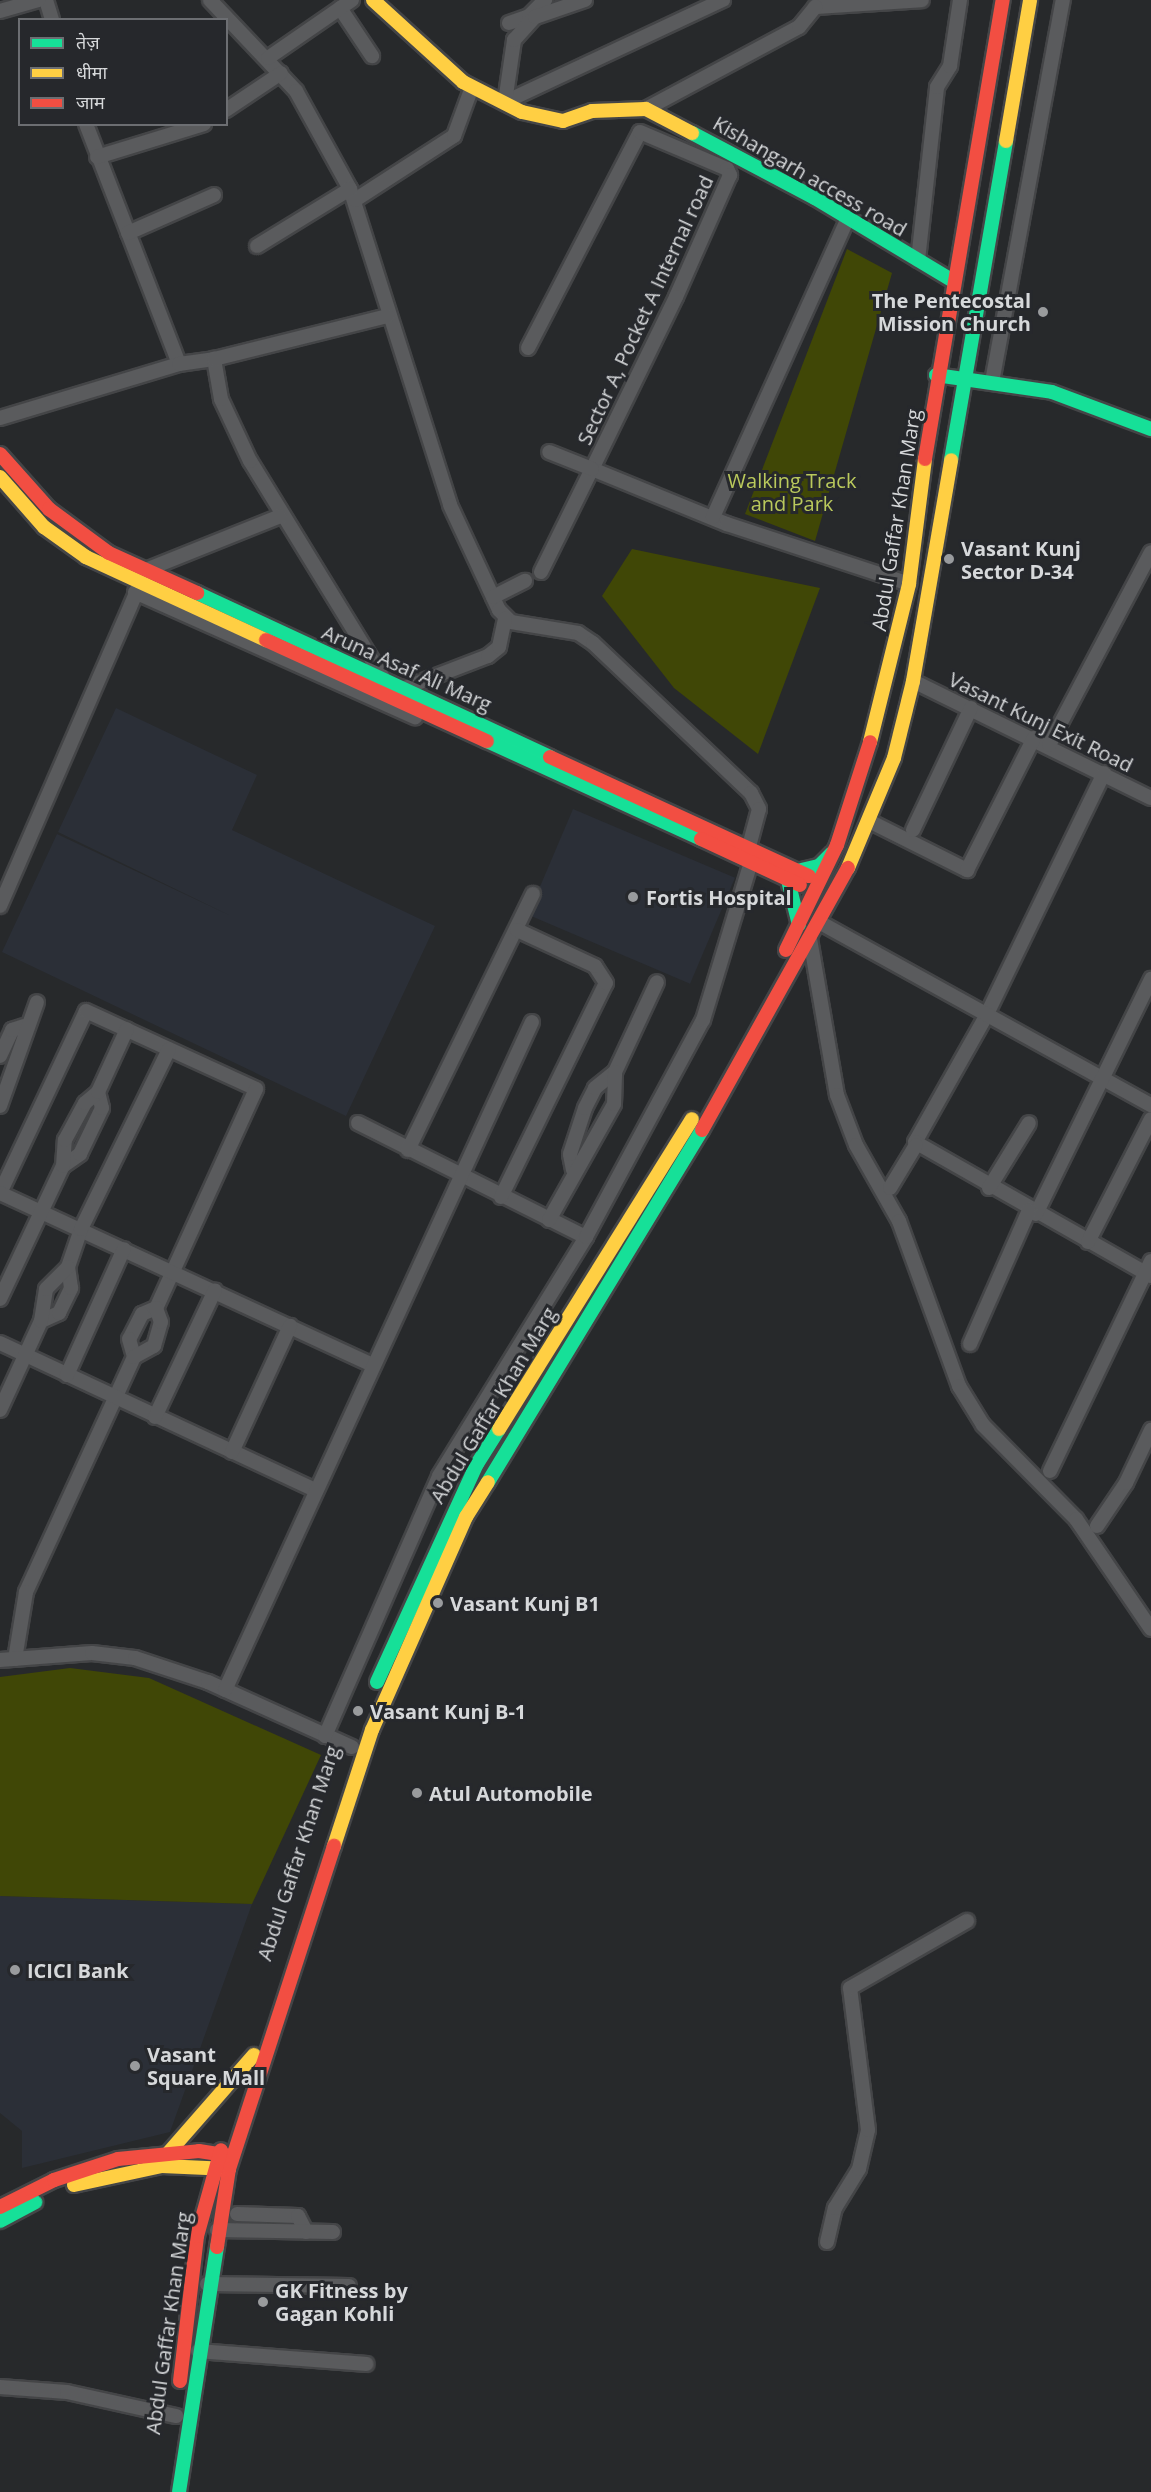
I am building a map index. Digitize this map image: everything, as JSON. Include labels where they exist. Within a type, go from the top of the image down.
[{"type":"main road","points":[[373,0],[472,87],[533,117],[563,121],[592,111],[646,109]]},
{"type":"main road","points":[[953,281],[1003,0]]},
{"type":"main road","name":"Abdul Gaffar Khan Marg","points":[[165,2492],[197,2236],[366,1747],[453,1544],[506,1449],[659,1204],[810,935],[839,888],[894,758],[913,681],[1030,0]]},
{"type":"main road","name":"Kishangarh access road","points":[[646,109],[848,218],[953,281]]},
{"type":"main road","name":"Abdul Gaffar Khan Marg","points":[[179,2492],[207,2284],[217,2230],[224,2161],[254,2055],[352,1747],[418,1584],[473,1472],[688,1126],[820,887],[837,845],[881,711],[909,584],[936,375],[953,281]]},
{"type":"main road","points":[[936,375],[992,382],[1073,397],[1147,426]]},
{"type":"main road","name":"Aruna Asaf Ali Marg","points":[[0,454],[74,531],[140,581],[402,688],[749,847],[792,875]]},
{"type":"main road","name":"Aruna Asaf Ali Marg","points":[[0,477],[57,538],[140,581],[750,865],[792,875],[820,887],[839,888]]},
{"type":"main road","points":[[799,925],[792,875],[819,866],[837,845]]},
{"type":"main road","points":[[169,2152],[254,2055]]},
{"type":"main road","points":[[0,2207],[71,2173],[169,2152],[224,2161]]},
{"type":"main road","points":[[0,2221],[88,2180],[162,2166],[224,2161]]},
{"type":"street","points":[[0,11],[38,0]]},
{"type":"street","points":[[46,0],[51,18]]},
{"type":"street","points":[[210,0],[281,73],[352,195],[388,316],[454,518],[505,619],[500,647],[488,656],[402,688]]},
{"type":"street","points":[[268,58],[352,0]]},
{"type":"street","points":[[509,23],[529,16],[545,0]]},
{"type":"street","points":[[505,102],[514,40],[535,17],[585,0]]},
{"type":"street","points":[[505,102],[723,0]]},
{"type":"street","points":[[646,109],[799,27],[813,3],[922,0]]},
{"type":"street","points":[[918,260],[937,87],[950,66],[960,0]]},
{"type":"street","points":[[992,382],[1063,0]]},
{"type":"street","points":[[340,8],[372,56]]},
{"type":"street","points":[[228,109],[281,73]]},
{"type":"street","points":[[256,246],[352,195],[454,136],[472,87]]},
{"type":"street","points":[[87,126],[179,364]]},
{"type":"street","points":[[97,157],[198,126]]},
{"type":"street","name":"Sector A, Pocket A Internal road","points":[[531,342],[578,248],[642,130],[730,172],[592,469],[787,545],[909,584]]},
{"type":"street","points":[[128,233],[214,195]]},
{"type":"street","points":[[713,518],[848,218]]},
{"type":"street","points":[[0,418],[179,364],[214,359],[388,316]]},
{"type":"street","points":[[214,359],[232,425],[280,516],[385,681]]},
{"type":"street","points":[[541,572],[592,469],[549,452]]},
{"type":"street","points":[[0,906],[140,581],[280,516]]},
{"type":"street","points":[[1049,745],[1151,552]]},
{"type":"street","points":[[140,581],[592,798]]},
{"type":"street","points":[[493,597],[525,581]]},
{"type":"street","points":[[505,619],[578,633],[593,643],[751,793],[759,809],[749,847]]},
{"type":"street","name":"Vasant Kunj Exit Road","points":[[913,681],[1049,745],[1151,798]]},
{"type":"street","points":[[913,830],[970,708]]},
{"type":"street","points":[[869,820],[967,870],[1034,738]]},
{"type":"street","points":[[890,1188],[985,1018],[1104,773]]},
{"type":"street","points":[[325,1736],[439,1476],[586,1237],[703,1020],[750,865]]},
{"type":"street","points":[[408,1150],[533,894]]},
{"type":"street","points":[[819,922],[985,1018],[1151,1105]]},
{"type":"street","points":[[501,1197],[606,983],[595,966],[517,930]]},
{"type":"street","points":[[810,935],[837,1095],[856,1145],[899,1221],[959,1386],[983,1425],[1076,1519],[1149,1622]]},
{"type":"street","points":[[970,1344],[1033,1212],[1151,980]]},
{"type":"street","points":[[549,1220],[573,1170],[591,1150],[614,1104],[615,1072],[657,982]]},
{"type":"street","points":[[0,1106],[27,1041],[24,1026],[37,1002]]},
{"type":"street","points":[[134,1357],[150,1353],[154,1346],[161,1322],[156,1308],[170,1270],[256,1089],[90,1011],[82,1014],[0,1193],[81,1229],[170,1270],[215,1290],[372,1365]]},
{"type":"street","points":[[225,1690],[457,1176],[532,1022]]},
{"type":"street","points":[[0,1056],[12,1030],[24,1026]]},
{"type":"street","points":[[63,1166],[61,1151],[69,1133],[98,1092],[127,1029]]},
{"type":"street","points":[[0,1410],[23,1355],[41,1321],[46,1289],[68,1267],[81,1229],[169,1049]]},
{"type":"street","points":[[573,1170],[570,1154],[585,1108],[595,1088],[615,1072]]},
{"type":"street","points":[[0,1299],[63,1166],[80,1154],[102,1108],[98,1092]]},
{"type":"street","points":[[1088,1242],[1151,1119]]},
{"type":"street","points":[[989,1188],[1029,1123]]},
{"type":"street","points":[[358,1124],[457,1176],[586,1237]]},
{"type":"street","points":[[916,1145],[1088,1242],[1149,1270],[1050,1471]]},
{"type":"street","points":[[67,1375],[124,1249]]},
{"type":"street","points":[[41,1321],[59,1312],[71,1288],[68,1267]]},
{"type":"street","points":[[155,1417],[215,1290]]},
{"type":"street","points":[[15,1659],[29,1581],[134,1357],[129,1339],[142,1314],[156,1308]]},
{"type":"street","points":[[232,1452],[290,1326]]},
{"type":"street","points":[[0,1343],[315,1490]]},
{"type":"street","points":[[1097,1526],[1126,1483],[1151,1430]]},
{"type":"street","points":[[0,1660],[113,1654],[225,1690],[352,1747]]},
{"type":"street","points":[[826,2242],[835,2208],[859,2169],[868,2130],[850,1988],[967,1921]]},
{"type":"street","points":[[237,2214],[298,2216],[306,2232]]},
{"type":"street","points":[[217,2230],[333,2232]]},
{"type":"street","points":[[207,2284],[348,2286]]},
{"type":"street","points":[[198,2351],[367,2364]]},
{"type":"street","points":[[0,2386],[68,2391],[176,2416]]},
{"type":"shaded area","points":[[116,708],[257,775],[232,830],[435,926],[346,1116],[2,952],[57,834],[231,916],[58,832]]},
{"type":"shaded area","name":"Fortis Hospital","points":[[573,809],[735,878],[690,984],[528,915]]},
{"type":"shaded area","name":"Vasant Square Mall","points":[[0,1896],[252,1904],[170,2132],[22,2168],[22,2131],[0,2113]]},
{"type":"green space","name":"Walking Track and Park","points":[[847,249],[892,273],[815,541],[745,514]]},
{"type":"green space","points":[[632,549],[820,588],[758,754],[674,688],[602,596]]},
{"type":"green space","points":[[70,1668],[149,1678],[321,1755],[252,1904],[0,1896],[0,1677]]},
{"type":"traffic: fast","points":[[692,133],[815,198],[953,281]]},
{"type":"traffic: fast","points":[[951,460],[1006,141]]},
{"type":"traffic: fast","points":[[936,375],[1052,392],[1151,429]]},
{"type":"traffic: fast","points":[[197,593],[550,757]]},
{"type":"traffic: fast","points":[[487,741],[701,839]]},
{"type":"traffic: fast","points":[[797,871],[819,866],[832,853]]},
{"type":"traffic: fast","points":[[788,880],[799,925]]},
{"type":"traffic: fast","points":[[488,1482],[702,1130]]},
{"type":"traffic: fast","points":[[377,1682],[477,1464],[499,1429]]},
{"type":"traffic: fast","points":[[0,2221],[35,2202]]},
{"type":"traffic: fast","points":[[179,2492],[217,2247]]},
{"type":"traffic: slow","points":[[373,0],[463,82],[522,112],[563,121],[592,111],[646,109],[692,133]]},
{"type":"traffic: slow","points":[[1006,141],[1030,0]]},
{"type":"traffic: slow","points":[[870,742],[909,584],[925,459]]},
{"type":"traffic: slow","points":[[848,868],[894,758],[913,681],[951,460]]},
{"type":"traffic: slow","points":[[0,477],[44,527],[86,557],[266,640]]},
{"type":"traffic: slow","points":[[499,1429],[692,1119]]},
{"type":"traffic: slow","points":[[334,1846],[372,1730],[466,1517],[488,1482]]},
{"type":"traffic: slow","points":[[169,2152],[254,2055]]},
{"type":"traffic: slow","points":[[74,2185],[162,2166],[229,2169]]},
{"type":"traffic: jam","points":[[925,459],[1003,0]]},
{"type":"traffic: jam","points":[[0,454],[49,509],[109,553],[197,593]]},
{"type":"traffic: jam","points":[[266,640],[487,741]]},
{"type":"traffic: jam","points":[[786,950],[837,845],[870,742]]},
{"type":"traffic: jam","points":[[550,757],[809,876]]},
{"type":"traffic: jam","points":[[701,839],[800,885]]},
{"type":"traffic: jam","points":[[702,1130],[848,868]]},
{"type":"traffic: jam","points":[[217,2247],[229,2169],[334,1846]]},
{"type":"traffic: jam","points":[[180,2381],[197,2236],[221,2150]]},
{"type":"traffic: jam","points":[[0,2207],[54,2180],[118,2159],[199,2151],[232,2156]]},
{"type":"place","name":"The Pentecostal Mission Church","points":[[1043,312]]},
{"type":"place","name":"Vasant Kunj Sector D-34","points":[[949,559]]},
{"type":"place","name":"Fortis Hospital","points":[[633,897]]},
{"type":"place","name":"Vasant Kunj B1","points":[[438,1603]]},
{"type":"place","name":"Vasant Kunj B-1","points":[[358,1711]]},
{"type":"place","name":"Atul Automobile","points":[[417,1793]]},
{"type":"place","name":"ICICI Bank","points":[[15,1970]]},
{"type":"place","name":"Vasant Square Mall","points":[[135,2066]]},
{"type":"place","name":"GK Fitness by Gagan Kohli","points":[[263,2302]]}]
